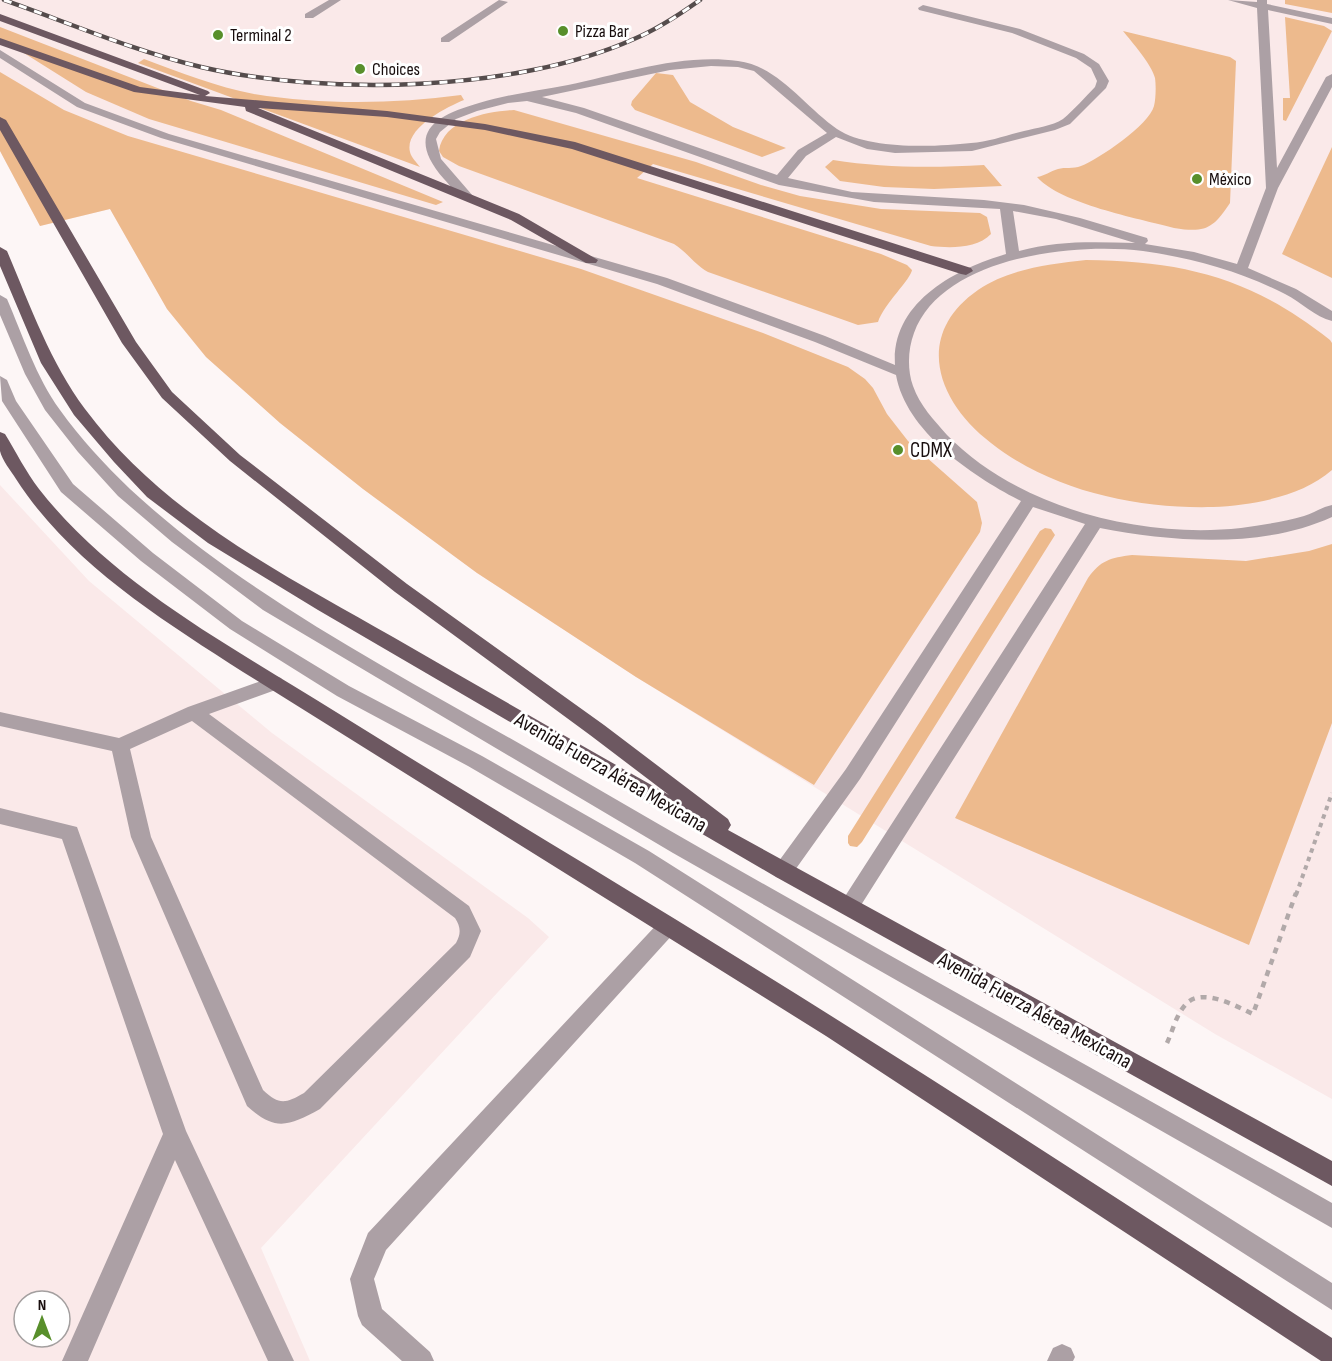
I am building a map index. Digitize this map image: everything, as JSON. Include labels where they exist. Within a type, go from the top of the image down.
[{"type":"main road","points":[[0,17],[238,105],[468,196],[515,217],[591,260]]},
{"type":"main road","points":[[0,41],[138,90],[231,103],[387,114],[485,127],[575,146],[966,271]]},
{"type":"main road","points":[[0,120],[129,344],[167,395],[235,458],[401,588],[597,730],[783,871]]},
{"type":"main road","name":"Avenida Fuerza Aérea Mexicana","points":[[0,251],[48,363],[79,412],[119,459],[153,493],[214,538],[270,574],[783,871],[1332,1174]]},
{"type":"main road","points":[[2,447],[36,496],[97,558],[139,592],[275,683],[668,926],[1332,1353]]},
{"type":"street","points":[[309,16],[336,0]]},
{"type":"street","points":[[1233,0],[1256,2],[1332,21]]},
{"type":"street","points":[[445,40],[501,1]]},
{"type":"street","points":[[1256,2],[1272,188]]},
{"type":"street","points":[[468,196],[434,159],[428,146],[432,131],[444,121],[488,104],[670,67],[711,63],[738,64],[758,69],[835,133],[871,146],[895,149],[972,147],[1051,128],[1066,122],[1100,88],[1103,81],[1095,66],[1080,56],[1016,31],[923,8]]},
{"type":"street","points":[[0,53],[81,105],[127,124],[662,281],[903,373]]},
{"type":"street","points":[[1241,270],[1272,188],[1332,77]]},
{"type":"street","points":[[526,98],[586,113],[779,181],[858,198],[1006,206],[1079,220],[1178,253],[1241,270],[1282,287],[1332,317]]},
{"type":"street","points":[[779,181],[802,153],[835,133]]},
{"type":"street","points":[[1006,206],[1012,255]]},
{"type":"street","points":[[1178,253],[1135,247],[1092,245],[1051,248],[1012,255],[966,271],[934,292],[914,316],[903,343],[903,373],[915,406],[940,439],[977,470],[1030,500],[1095,522],[1174,535],[1253,534],[1320,518],[1332,510]]},
{"type":"street","points":[[0,299],[32,374],[52,410],[83,449],[124,492],[178,538],[269,606],[680,847],[1332,1216]]},
{"type":"street","points":[[0,380],[9,401],[67,488],[147,557],[236,625],[343,691],[475,761],[642,857],[1332,1297]]},
{"type":"street","points":[[783,871],[853,774],[1030,500]]},
{"type":"street","points":[[849,907],[1095,522]]},
{"type":"street","points":[[0,719],[120,746],[194,712],[275,683]]},
{"type":"street","points":[[120,746],[141,837],[255,1098],[269,1111],[291,1113],[312,1101],[463,950],[471,937],[471,923],[462,912],[194,712]]},
{"type":"street","points":[[0,816],[70,833],[175,1134],[281,1361]]},
{"type":"street","points":[[421,1361],[371,1316],[362,1279],[377,1242],[668,926]]},
{"type":"street","points":[[75,1361],[175,1134]]},
{"type":"path","points":[[1152,1075],[1182,1011],[1190,1000],[1201,997],[1226,1002],[1253,1014],[1332,792]]},
{"type":"shaded area","points":[[0,0],[1332,0],[1332,1099],[1215,1034],[636,677],[477,573],[363,489],[280,423],[206,357],[167,309],[110,209],[40,226],[0,151]]},
{"type":"shaded area","points":[[1285,0],[1332,0],[1332,13],[1285,4]]},
{"type":"shaded area","points":[[1285,17],[1324,26],[1332,31],[1286,121],[1283,120],[1283,98],[1290,98]]},
{"type":"shaded area","points":[[0,27],[191,101],[221,110],[443,202],[436,205],[149,119],[86,92],[0,38]]},
{"type":"shaded area","points":[[1123,31],[1230,57],[1236,61],[1230,203],[1218,219],[1207,227],[1193,230],[1174,228],[1121,215],[1063,195],[1048,187],[1037,177],[1058,169],[1078,167],[1089,162],[1111,149],[1150,114],[1155,99],[1155,78],[1146,60]]},
{"type":"shaded area","points":[[144,59],[198,79],[254,94],[280,98],[358,102],[461,95],[464,100],[428,120],[414,135],[410,143],[410,152],[420,167],[138,63]]},
{"type":"shaded area","points":[[0,72],[64,110],[128,136],[581,269],[763,333],[848,367],[873,388],[887,414],[908,441],[977,502],[982,523],[980,532],[814,785],[636,677],[477,573],[363,489],[280,423],[206,357],[167,309],[110,209],[40,226],[0,151]]},
{"type":"shaded area","points":[[656,73],[673,75],[690,102],[733,127],[786,148],[762,157],[635,110],[631,105],[632,101]]},
{"type":"shaded area","points":[[514,110],[696,162],[800,196],[881,209],[980,213],[987,217],[991,234],[971,245],[931,246],[653,164],[637,178],[881,254],[907,265],[912,270],[910,274],[878,322],[858,325],[708,272],[674,244],[459,166],[443,157],[439,151],[442,140],[458,124],[492,112]]},
{"type":"shaded area","points":[[1332,147],[1332,278],[1282,254]]},
{"type":"shaded area","points":[[833,160],[909,167],[984,165],[1002,186],[934,189],[884,187],[840,181],[825,167]]},
{"type":"shaded area","points":[[1086,260],[1154,264],[1216,277],[1273,301],[1330,340],[1332,343],[1332,470],[1306,487],[1260,502],[1213,507],[1155,505],[1096,494],[1068,485],[1015,460],[991,443],[957,408],[946,388],[940,368],[939,347],[945,327],[958,308],[978,290],[990,283],[1016,272]]},
{"type":"shaded area","points":[[0,485],[89,581],[272,733],[528,918],[549,937],[261,1248],[310,1361],[0,1361]]},
{"type":"shaded area","points":[[1045,528],[1051,529],[1055,535],[862,842],[857,847],[850,846],[848,836],[1040,531]]},
{"type":"shaded area","points":[[1332,544],[1332,723],[1249,945],[955,818],[1088,578],[1097,567],[1112,559],[1132,555],[1246,561],[1309,551]]},
{"type":"railway","points":[[4,0],[126,45],[201,67],[251,76],[362,85],[420,84],[478,79],[534,70],[587,57],[651,31],[700,0]]},
{"type":"place","name":"Pizza Bar","points":[[563,31]]},
{"type":"place","name":"Terminal 2","points":[[218,35]]},
{"type":"place","name":"Choices","points":[[360,69]]},
{"type":"place","name":"México","points":[[1197,179]]},
{"type":"place","name":"CDMX","points":[[898,450]]}]
